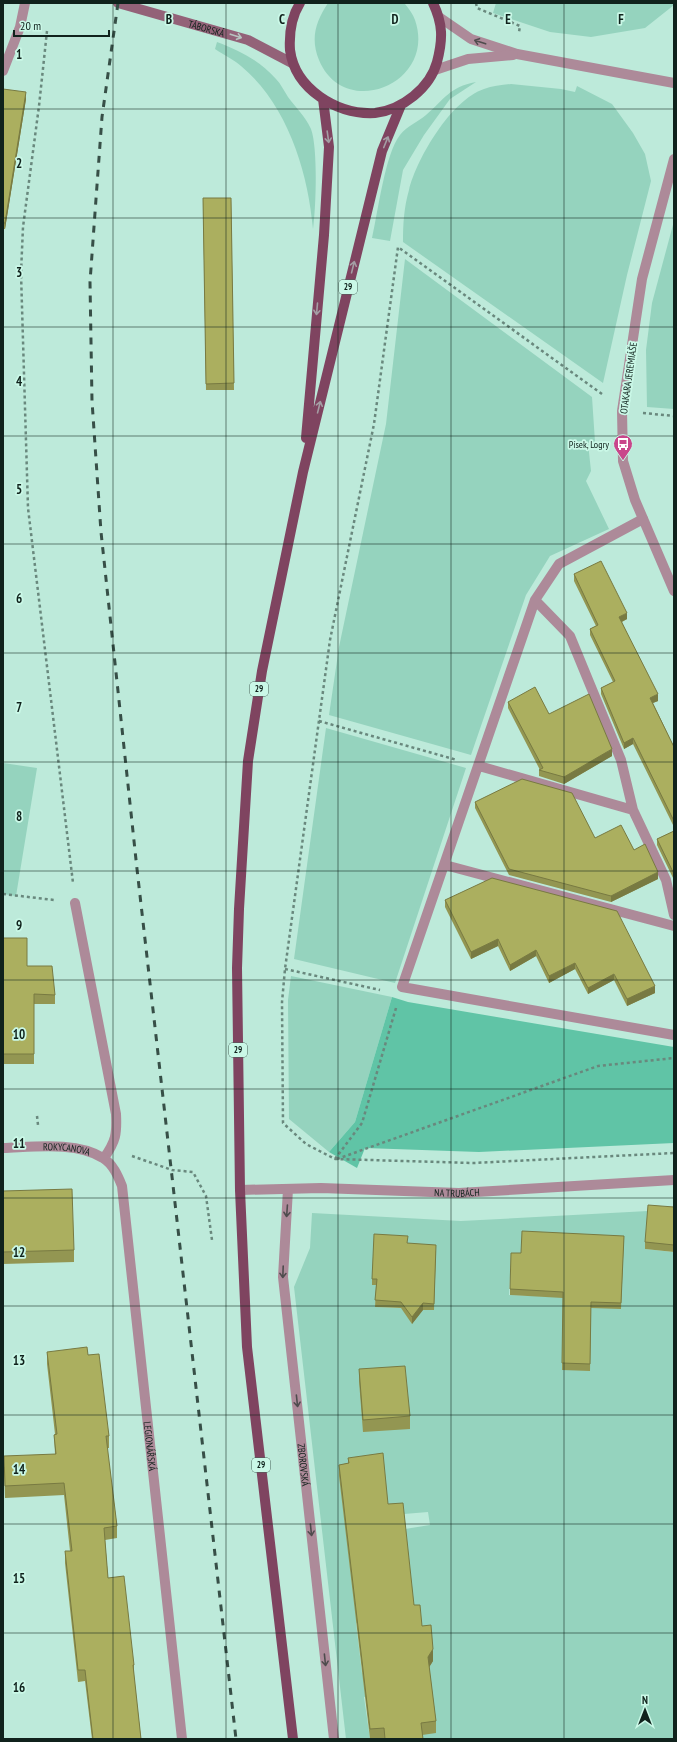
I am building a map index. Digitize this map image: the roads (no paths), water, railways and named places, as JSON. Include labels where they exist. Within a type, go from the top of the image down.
[{"type":"main road","name":"TÁBORSKÁ","points":[[118,3],[248,40],[292,62]]},
{"type":"main road","points":[[300,3],[293,20],[289,39],[292,62],[305,85],[323,99],[348,110],[361,112],[375,112],[401,105],[422,89],[435,70],[442,43],[439,17],[433,3]]},
{"type":"main road","name":"29","points":[[303,472],[324,235],[329,155],[323,99]]},
{"type":"main road","name":"29","points":[[293,1739],[246,1347],[240,1190],[237,968],[248,761],[262,671],[303,472],[382,151],[401,105]]},
{"type":"street","points":[[3,71],[20,27],[26,3]]},
{"type":"street","points":[[439,17],[472,39],[517,54],[674,83]]},
{"type":"street","points":[[435,70],[468,59],[517,54]]},
{"type":"street","name":"OTAKARA JEREMIÁŠE","points":[[674,159],[642,279],[622,411],[624,461],[635,500],[674,591]]},
{"type":"street","points":[[643,519],[559,564],[535,600],[402,987],[674,1035]]},
{"type":"street","points":[[535,600],[570,636],[621,760],[633,810],[666,880],[674,914]]},
{"type":"street","points":[[479,766],[633,810]]},
{"type":"street","points":[[445,865],[674,926]]},
{"type":"street","points":[[75,903],[116,1114],[117,1134],[113,1146],[104,1158]]},
{"type":"street","name":"ROKYCANOVA","points":[[3,1148],[66,1147],[89,1151],[104,1158]]},
{"type":"street","name":"LEGIONÁŘSKÁ","points":[[104,1158],[116,1172],[122,1186],[182,1739]]},
{"type":"street","name":"NA TRUBÁCH","points":[[240,1190],[321,1188],[459,1193],[674,1180]]},
{"type":"street","name":"ZBOROVSKÁ","points":[[288,1189],[283,1277],[334,1739]]},
{"type":"railway","points":[[118,3],[102,117],[90,282],[92,401],[101,532],[137,869],[236,1739]]},
{"type":"place","name":"Písek, Logry","points":[[623,461]]}]
